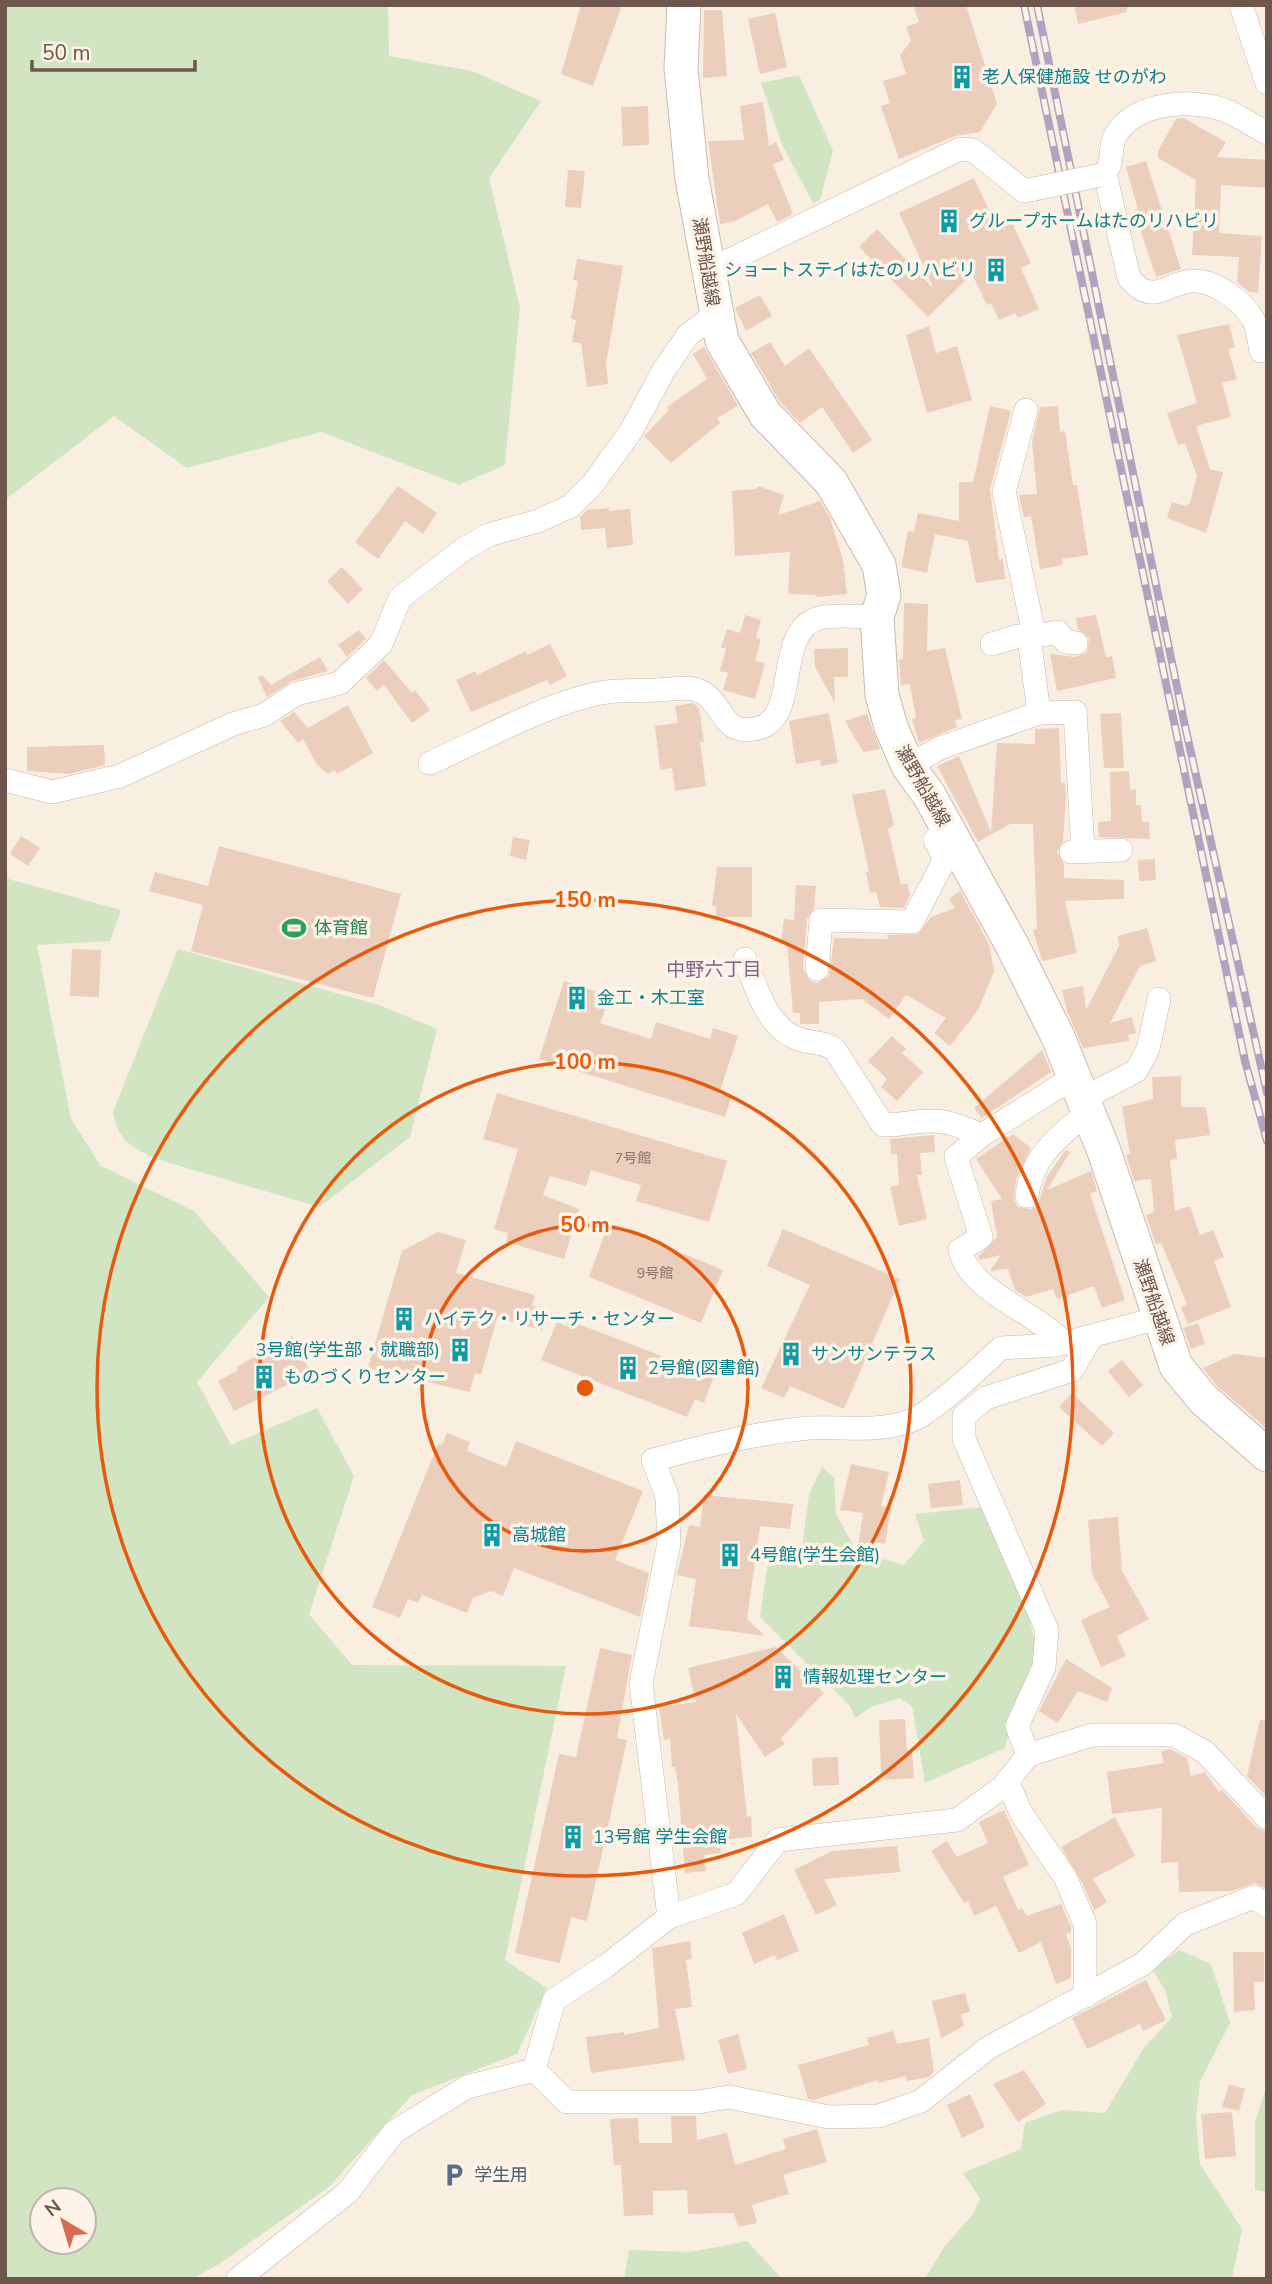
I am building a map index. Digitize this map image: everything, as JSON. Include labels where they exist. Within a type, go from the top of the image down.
[{"type":"main road","name":"瀬野船越線","points":[[684,5],[681,68],[692,179],[722,341],[765,414],[831,482],[879,565],[884,595],[877,617],[882,695],[891,727],[908,766],[946,827],[1013,947],[1058,1037],[1176,1367],[1203,1399],[1267,1455]]},
{"type":"street","points":[[1241,5],[1267,83]]},
{"type":"street","points":[[707,271],[960,149],[973,150],[1024,191],[1103,174],[1111,166],[1114,138],[1124,125],[1149,110],[1181,103],[1223,110],[1267,133]]},
{"type":"street","points":[[1103,174],[1129,278],[1139,289],[1158,293],[1191,281],[1209,283],[1232,296],[1253,320],[1261,351]]},
{"type":"street","points":[[5,780],[52,792],[120,776],[233,724],[264,715],[296,694],[340,682],[381,644],[400,598],[464,548],[488,535],[538,521],[571,506],[592,485],[631,431],[664,370],[688,335],[715,314]]},
{"type":"street","points":[[1026,410],[1004,492],[1031,633],[1039,713]]},
{"type":"street","points":[[430,763],[566,703],[607,692],[695,689],[711,697],[723,719],[732,727],[758,728],[772,720],[780,706],[796,638],[805,625],[819,618],[877,617]]},
{"type":"street","points":[[992,643],[1031,633],[1043,635],[1058,632],[1066,642],[1076,643]]},
{"type":"street","points":[[908,766],[940,748],[1039,713],[1075,712],[1077,852],[1121,850]]},
{"type":"street","points":[[817,969],[821,920],[912,922],[945,859],[935,840],[946,827]]},
{"type":"street","points":[[745,959],[771,1017],[783,1031],[799,1039],[828,1044],[835,1050],[883,1125],[902,1126],[931,1121],[952,1123],[982,1135]]},
{"type":"street","points":[[1027,1196],[1029,1175],[1081,1096],[1136,1071],[1147,1049],[1159,999]]},
{"type":"street","points":[[1064,1343],[1037,1318],[978,1281],[963,1263],[960,1250],[981,1237],[956,1157],[982,1135],[1053,1087],[1081,1096]]},
{"type":"street","points":[[669,1917],[641,1683],[669,1543],[667,1496],[653,1460],[739,1437],[812,1428],[862,1430],[912,1421],[956,1388],[1001,1348],[1064,1343],[1159,1318]]},
{"type":"street","points":[[1028,1755],[1017,1726],[1044,1667],[1047,1630],[964,1439],[964,1416],[986,1398],[1072,1370],[1092,1336]]},
{"type":"street","points":[[534,2070],[554,2000],[606,1966],[669,1917],[736,1894],[778,1840],[957,1820],[1007,1781],[1028,1755],[1092,1735],[1174,1735],[1205,1752],[1267,1818]]},
{"type":"street","points":[[1007,1781],[1021,1813],[1065,1877],[1085,1924],[1085,1996]]},
{"type":"street","points":[[534,2070],[567,2102],[698,2102],[729,2097],[829,2117],[878,2116],[921,2101],[988,2048],[1143,1964],[1185,1924],[1254,1897],[1267,1906]]},
{"type":"street","points":[[238,2279],[348,2192],[394,2132],[467,2087],[534,2070]]},
{"type":"green space","points":[[5,5],[388,5],[389,56],[472,71],[541,101],[489,178],[520,308],[505,465],[459,485],[321,432],[187,468],[114,416],[5,500]]},
{"type":"green space","points":[[799,75],[833,151],[820,200],[813,203],[783,147],[761,83]]},
{"type":"green space","points":[[5,878],[121,910],[110,941],[37,945],[71,1119],[101,1166],[194,1211],[269,1297],[197,1382],[231,1445],[317,1408],[354,1476],[309,1614],[352,1665],[566,1666],[505,1960],[547,1988],[517,2054],[412,2095],[329,2187],[221,2263],[192,2279],[5,2279]]},
{"type":"green space","points":[[178,949],[379,1005],[437,1029],[410,1137],[319,1207],[160,1160],[129,1143],[119,1130],[113,1112]]},
{"type":"green space","points":[[822,1467],[834,1478],[836,1514],[857,1552],[904,1565],[924,1541],[915,1514],[983,1507],[1027,1610],[1038,1654],[1016,1701],[1005,1748],[925,1783],[912,1706],[900,1698],[871,1707],[855,1718],[850,1706],[760,1617],[770,1547],[802,1547],[809,1495]]},
{"type":"green space","points":[[1179,1950],[1211,1964],[1230,2023],[1200,2082],[1196,2118],[1200,2164],[1242,2229],[1232,2279],[925,2279],[944,2247],[973,2214],[980,2199],[963,2173],[1021,2149],[1025,2123],[1062,2110],[1105,2113],[1143,2049],[1172,2017],[1165,1990],[1152,1969]]},
{"type":"green space","points":[[1267,2086],[1267,2192],[1255,2190],[1255,2121]]},
{"type":"green space","points":[[747,2241],[782,2279],[624,2279],[629,2250],[691,2252]]},
{"type":"building","points":[[581,5],[622,5],[593,86],[561,74]]},
{"type":"building","name":"老人保健施設 せのがわ","points":[[913,5],[966,5],[997,104],[980,132],[955,136],[899,159],[881,106],[890,103],[883,81],[906,74],[900,55],[911,41],[906,27],[919,22]]},
{"type":"building","points":[[1074,5],[1127,5],[1127,12],[1078,24]]},
{"type":"building","points":[[704,10],[722,10],[727,76],[703,78]]},
{"type":"building","points":[[775,13],[787,67],[760,74],[748,19]]},
{"type":"building","points":[[763,102],[769,146],[776,142],[784,160],[773,164],[793,214],[777,222],[768,204],[735,221],[720,224],[708,141],[744,140],[740,106]]},
{"type":"building","points":[[648,106],[649,145],[623,146],[621,107]]},
{"type":"building","points":[[1183,118],[1226,142],[1217,157],[1267,160],[1267,188],[1221,185],[1219,233],[1262,236],[1258,293],[1249,292],[1237,282],[1239,257],[1192,255],[1196,180],[1158,158],[1158,151],[1176,119]]},
{"type":"building","points":[[1146,161],[1181,269],[1156,277],[1134,211],[1138,210],[1126,167]]},
{"type":"building","points":[[568,170],[585,171],[581,208],[565,207]]},
{"type":"building","points":[[974,178],[998,230],[1012,223],[1031,263],[1021,268],[1039,309],[1018,318],[1015,313],[999,320],[991,303],[987,305],[972,274],[928,317],[859,247],[877,229],[934,289],[899,213]]},
{"type":"building","points":[[577,259],[623,266],[606,364],[608,384],[587,387],[581,343],[572,342],[576,320],[571,319],[578,281],[573,280]]},
{"type":"building","points":[[760,295],[772,316],[746,331],[735,308]]},
{"type":"building","points":[[1229,324],[1235,347],[1228,349],[1237,379],[1222,383],[1231,417],[1196,426],[1210,469],[1223,472],[1206,533],[1167,518],[1172,502],[1186,506],[1190,503],[1197,476],[1185,443],[1178,445],[1167,413],[1197,403],[1177,335]]},
{"type":"building","points":[[929,326],[936,353],[957,346],[972,400],[927,413],[906,335]]},
{"type":"building","points":[[770,342],[785,366],[809,348],[872,440],[853,453],[822,407],[800,423],[780,402],[751,353]]},
{"type":"building","points":[[704,347],[738,406],[717,418],[720,423],[671,463],[644,436],[669,410],[667,407],[707,379],[693,354]]},
{"type":"building","points":[[990,406],[1011,411],[990,489],[999,560],[1003,559],[1005,579],[976,583],[968,541],[935,534],[927,573],[901,567],[908,531],[914,532],[918,513],[959,521],[959,482],[973,482]]},
{"type":"building","points":[[1058,406],[1060,432],[1065,431],[1088,555],[1062,559],[1063,565],[1040,569],[1031,516],[1024,517],[1019,495],[1037,494],[1032,442],[1040,407]]},
{"type":"building","points":[[398,486],[437,513],[423,534],[405,521],[378,559],[355,542]]},
{"type":"building","points":[[758,486],[784,495],[778,515],[820,501],[830,518],[843,560],[847,594],[817,597],[788,594],[790,552],[735,556],[732,491],[757,489]]},
{"type":"building","points":[[609,508],[609,511],[630,509],[633,545],[607,548],[605,528],[581,530],[580,517],[587,510]]},
{"type":"building","points":[[342,567],[363,589],[348,604],[327,581]]},
{"type":"building","points":[[904,603],[928,604],[927,651],[945,648],[962,719],[955,720],[957,727],[919,743],[912,719],[916,718],[910,684],[901,685],[899,660],[903,659]]},
{"type":"building","points":[[745,615],[761,620],[756,638],[761,639],[755,661],[765,663],[755,699],[723,690],[728,673],[720,671],[726,649],[721,647],[727,629],[740,633]]},
{"type":"building","points":[[1096,615],[1106,657],[1112,656],[1116,678],[1057,691],[1050,654],[1075,657],[1087,652],[1089,638],[1078,629],[1076,618]]},
{"type":"building","points":[[359,630],[366,639],[347,657],[338,645]]},
{"type":"building","points":[[550,644],[567,676],[550,685],[547,680],[471,712],[456,680],[475,671],[477,675],[526,651],[527,655]]},
{"type":"building","points":[[848,648],[848,677],[834,677],[835,703],[815,667],[814,649]]},
{"type":"building","points":[[320,657],[328,671],[292,681],[267,697],[258,678],[262,675],[271,685]]},
{"type":"building","points":[[384,660],[412,693],[415,690],[430,710],[412,723],[384,685],[377,691],[366,678]]},
{"type":"building","points":[[693,703],[699,708],[706,786],[675,791],[672,768],[660,770],[655,726],[678,723],[675,706]]},
{"type":"building","points":[[348,705],[373,753],[337,774],[335,770],[328,774],[317,765],[303,739],[298,743],[280,721],[294,712],[308,728]]},
{"type":"building","points":[[829,713],[838,763],[821,766],[820,760],[796,764],[789,721]]},
{"type":"building","points":[[1121,713],[1124,768],[1104,768],[1100,714]]},
{"type":"building","points":[[867,714],[880,749],[863,752],[845,721]]},
{"type":"building","points":[[1059,728],[1061,783],[1065,783],[1066,799],[1063,841],[1057,852],[1064,864],[1064,878],[1124,880],[1124,899],[1065,901],[1077,953],[1042,961],[1033,930],[1037,929],[1033,824],[1010,824],[978,842],[937,766],[959,756],[991,832],[997,743],[1035,744],[1035,729]]},
{"type":"building","points":[[104,745],[105,765],[69,774],[27,771],[27,747]]},
{"type":"building","points":[[1129,771],[1130,790],[1136,789],[1136,805],[1141,805],[1142,822],[1149,822],[1150,839],[1099,837],[1098,822],[1111,821],[1110,772]]},
{"type":"building","points":[[885,789],[894,825],[888,829],[901,885],[907,883],[910,895],[904,908],[880,907],[876,892],[870,893],[866,872],[869,871],[852,795]]},
{"type":"building","points":[[21,836],[40,848],[28,866],[10,854]]},
{"type":"building","points":[[513,837],[530,840],[526,860],[510,856]]},
{"type":"building","name":"体育館","points":[[219,846],[401,894],[373,998],[191,951],[203,905],[149,891],[155,872],[208,886]]},
{"type":"building","points":[[1155,859],[1156,880],[1139,881],[1138,860]]},
{"type":"building","points":[[717,867],[752,867],[752,917],[716,917],[716,906],[712,906]]},
{"type":"building","points":[[796,885],[816,886],[814,908],[807,919],[803,968],[809,980],[817,983],[829,976],[834,938],[888,939],[887,935],[918,934],[931,917],[955,908],[949,899],[960,891],[989,944],[994,972],[978,1010],[950,1046],[934,1033],[946,1018],[906,995],[889,1019],[862,999],[819,1002],[819,1024],[800,1024],[800,1013],[793,1013],[787,944],[781,944],[784,919],[794,920]]},
{"type":"building","points":[[1147,928],[1156,961],[1140,966],[1110,1023],[1132,1017],[1136,1033],[1128,1035],[1129,1041],[1083,1048],[1067,1011],[1062,990],[1083,986],[1086,1010],[1119,946],[1118,936]]},
{"type":"building","points":[[72,949],[101,950],[99,997],[70,996]]},
{"type":"building","points":[[564,981],[597,992],[593,1004],[606,1007],[600,1023],[651,1039],[656,1022],[710,1039],[713,1028],[738,1036],[719,1094],[731,1098],[725,1117],[539,1059]]},
{"type":"building","points":[[892,1036],[906,1049],[902,1053],[923,1072],[897,1101],[881,1087],[887,1079],[868,1061]]},
{"type":"building","points":[[1042,1050],[1051,1072],[982,1118],[974,1108]]},
{"type":"building","points":[[1181,1076],[1181,1107],[1206,1107],[1210,1135],[1175,1140],[1177,1159],[1170,1160],[1175,1211],[1190,1206],[1200,1235],[1213,1230],[1224,1257],[1214,1261],[1231,1307],[1188,1324],[1181,1307],[1187,1304],[1161,1243],[1156,1245],[1146,1215],[1154,1212],[1151,1179],[1134,1181],[1126,1155],[1130,1154],[1122,1107],[1153,1099],[1152,1077]]},
{"type":"building","points":[[497,1093],[727,1161],[709,1222],[636,1201],[641,1185],[591,1170],[586,1186],[550,1176],[543,1195],[579,1209],[564,1259],[506,1242],[508,1233],[494,1229],[518,1149],[483,1139]]},
{"type":"building","points":[[1013,1134],[1031,1148],[1016,1180],[1014,1200],[1018,1207],[1031,1209],[1038,1205],[1047,1176],[1066,1150],[1070,1152],[1047,1190],[1091,1171],[1097,1191],[1090,1194],[1125,1300],[1102,1308],[1094,1286],[1057,1299],[1053,1289],[1026,1297],[1015,1290],[1008,1269],[990,1271],[1001,1255],[980,1260],[978,1257],[997,1237],[991,1201],[1002,1199],[976,1159]]},
{"type":"building","points":[[934,1135],[935,1152],[920,1153],[922,1175],[917,1175],[927,1219],[899,1226],[890,1187],[899,1185],[897,1154],[891,1154],[890,1139]]},
{"type":"building","points":[[608,1225],[615,1225],[723,1270],[701,1323],[589,1277]]},
{"type":"building","points":[[783,1229],[900,1279],[844,1409],[790,1386],[784,1398],[761,1388],[810,1285],[767,1266]]},
{"type":"building","points":[[438,1232],[466,1240],[456,1273],[535,1295],[532,1305],[548,1312],[542,1330],[497,1318],[481,1375],[475,1373],[470,1392],[368,1368],[402,1251]]},
{"type":"building","name":"2号館(図書館)","points":[[568,1320],[714,1376],[704,1403],[695,1399],[687,1417],[541,1360],[557,1322],[566,1326]]},
{"type":"building","points":[[1198,1323],[1205,1344],[1191,1349],[1183,1328]]},
{"type":"building","name":"ものづくりセンター","points":[[292,1336],[311,1373],[234,1411],[218,1381],[238,1370],[236,1367]]},
{"type":"building","points":[[1234,1354],[1267,1358],[1267,1429],[1217,1386],[1203,1368]]},
{"type":"building","points":[[1122,1360],[1143,1385],[1129,1397],[1108,1371]]},
{"type":"building","points":[[1072,1393],[1114,1433],[1102,1446],[1059,1407]]},
{"type":"building","points":[[447,1433],[470,1442],[467,1451],[506,1467],[516,1441],[643,1491],[615,1560],[649,1573],[640,1617],[514,1568],[503,1596],[491,1591],[473,1598],[467,1613],[422,1595],[418,1603],[408,1599],[400,1618],[372,1607],[438,1444],[442,1445]]},
{"type":"building","points":[[851,1464],[889,1472],[881,1506],[891,1508],[885,1544],[873,1542],[871,1549],[858,1547],[863,1513],[840,1510]]},
{"type":"building","points":[[960,1480],[963,1505],[931,1508],[928,1484]]},
{"type":"building","name":"4号館(学生会館)","points":[[704,1495],[793,1504],[790,1529],[760,1526],[747,1619],[765,1636],[689,1626],[696,1579],[677,1575],[689,1525],[700,1527]]},
{"type":"building","points":[[1118,1517],[1122,1571],[1149,1619],[1117,1636],[1126,1656],[1101,1667],[1081,1620],[1110,1607],[1092,1574],[1088,1520]]},
{"type":"building","points":[[776,1647],[824,1693],[781,1738],[785,1744],[765,1757],[736,1714],[747,1817],[751,1816],[752,1837],[720,1840],[721,1853],[704,1855],[706,1871],[685,1873],[678,1784],[675,1767],[672,1767],[670,1739],[664,1740],[659,1707],[696,1702],[688,1668]]},
{"type":"building","name":"13号館 学生会館","points":[[600,1648],[632,1655],[617,1738],[627,1740],[587,1921],[571,1917],[560,1963],[515,1953],[559,1754],[576,1757]]},
{"type":"building","points":[[1066,1659],[1112,1688],[1107,1702],[1078,1691],[1058,1723],[1039,1711]]},
{"type":"building","points":[[905,1719],[907,1750],[912,1750],[914,1778],[885,1780],[881,1773],[879,1720]]},
{"type":"building","points":[[1260,1720],[1267,1721],[1267,1797],[1247,1776]]},
{"type":"building","points":[[1170,1749],[1187,1758],[1191,1776],[1205,1772],[1219,1792],[1222,1790],[1257,1828],[1267,1832],[1267,1889],[1255,1883],[1231,1891],[1179,1892],[1178,1862],[1161,1863],[1162,1808],[1112,1814],[1107,1772],[1164,1763],[1161,1751]]},
{"type":"building","points":[[838,1757],[839,1785],[813,1786],[812,1758]]},
{"type":"building","points":[[1004,1810],[1029,1865],[1003,1877],[1018,1910],[1022,1908],[1027,1916],[1061,1904],[1071,1927],[1071,1932],[1066,1934],[1071,1948],[1071,1978],[1056,1984],[1041,1942],[1019,1953],[996,1906],[974,1916],[968,1901],[964,1903],[931,1851],[947,1841],[957,1857],[988,1843],[979,1822]]},
{"type":"building","points":[[1115,1817],[1135,1856],[1093,1879],[1107,1902],[1094,1910],[1083,1884],[1061,1847]]},
{"type":"building","points":[[897,1846],[900,1872],[824,1879],[837,1905],[816,1915],[794,1870],[832,1851]]},
{"type":"building","points":[[784,1914],[799,1951],[777,1960],[775,1955],[754,1964],[742,1933]]},
{"type":"building","points":[[690,1941],[692,1959],[686,1960],[692,2007],[675,2009],[685,2060],[591,2073],[586,2037],[624,2032],[624,2035],[659,2028],[652,1948]]},
{"type":"building","points":[[1233,1952],[1264,1952],[1264,1982],[1254,1982],[1255,2010],[1234,2012]]},
{"type":"building","points":[[1146,1980],[1166,2020],[1143,2031],[1140,2024],[1087,2049],[1072,2018]]},
{"type":"building","points":[[965,1993],[970,2012],[961,2014],[964,2026],[941,2038],[932,2001]]},
{"type":"building","points":[[893,2031],[897,2044],[929,2038],[934,2072],[929,2077],[907,2081],[906,2076],[878,2083],[878,2080],[814,2100],[808,2099],[798,2065],[869,2045],[867,2038]]},
{"type":"building","points":[[738,2034],[747,2069],[728,2074],[718,2040]]},
{"type":"building","points":[[1024,2070],[1046,2104],[1018,2122],[993,2084]]},
{"type":"building","points":[[1229,2084],[1245,2089],[1239,2111],[1222,2107]]},
{"type":"building","points":[[970,2094],[985,2127],[962,2138],[947,2105]]},
{"type":"building","points":[[1232,2112],[1236,2156],[1205,2159],[1201,2114]]},
{"type":"building","points":[[671,2116],[696,2116],[697,2140],[727,2133],[735,2165],[786,2149],[783,2139],[817,2129],[827,2162],[783,2175],[789,2194],[752,2205],[757,2223],[738,2227],[734,2213],[688,2214],[687,2190],[653,2191],[653,2215],[624,2216],[621,2165],[614,2165],[610,2119],[638,2118],[639,2143],[672,2143]]},
{"type":"railway","points":[[1024,5],[1245,1061],[1267,1141]]},
{"type":"railway","points":[[1037,5],[1185,726],[1267,1093]]},
{"type":"place","name":"老人保健施設 せのがわ","points":[[962,77]]},
{"type":"place","name":"グループホームはたのリハビリ","points":[[949,221]]},
{"type":"place","name":"ショートステイはたのリハビリ","points":[[996,270]]},
{"type":"place","name":"体育館","points":[[294,928]]},
{"type":"place","name":"金工・木工室","points":[[577,998]]},
{"type":"place","name":"ハイテク・リサーチ・センター","points":[[404,1319]]},
{"type":"place","name":"3号館(学生部・就職部)","points":[[460,1350]]},
{"type":"place","name":"サンサンテラス","points":[[791,1354]]},
{"type":"place","name":"2号館(図書館)","points":[[628,1368]]},
{"type":"place","name":"ものづくりセンター","points":[[264,1377]]},
{"type":"place","name":"高城館","points":[[492,1535]]},
{"type":"place","name":"4号館(学生会館)","points":[[730,1555]]},
{"type":"place","name":"情報処理センター","points":[[783,1677]]},
{"type":"place","name":"13号館 学生会館","points":[[573,1837]]},
{"type":"place","name":"学生用","points":[[454,2175]]},
{"type":"district","name":"中野六丁目","points":[[714,970]]}]
